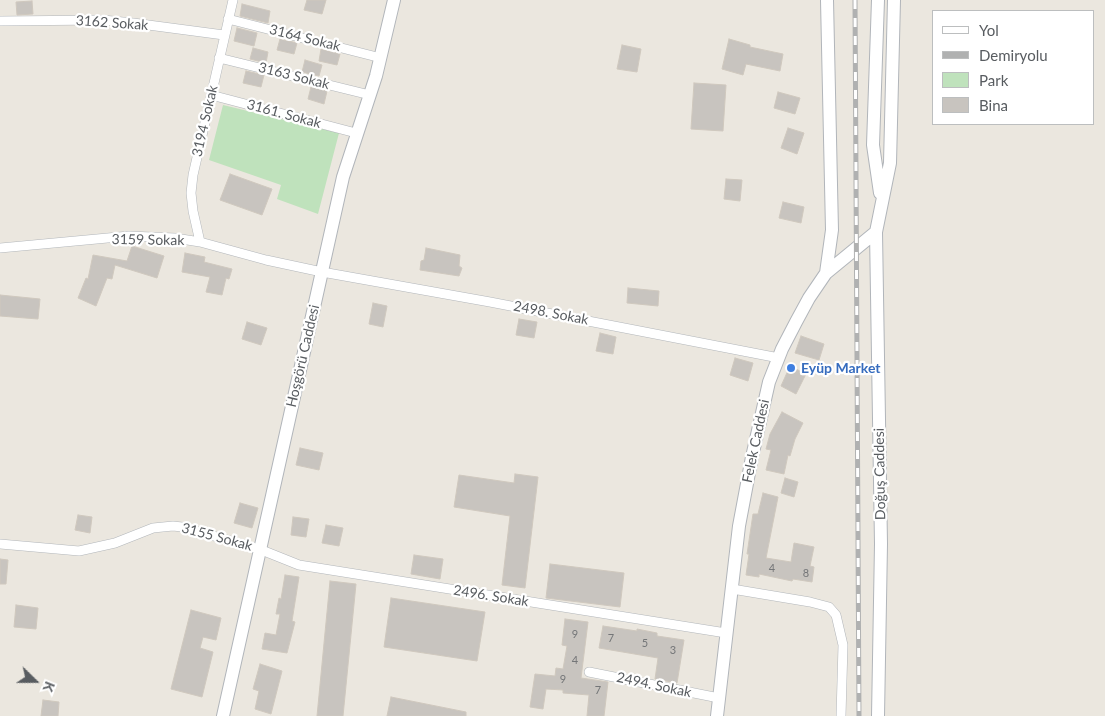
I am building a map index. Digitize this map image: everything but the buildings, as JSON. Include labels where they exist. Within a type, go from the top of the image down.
[{"type":"street","name":"3194 Sokak","points":[[200,242],[191,193],[193,175],[233,0]]},
{"type":"street","name":"Hoşgörü Caddesi","points":[[223,716],[343,177],[381,58],[394,0]]},
{"type":"street","points":[[826,273],[832,230],[827,0]]},
{"type":"street","points":[[878,0],[873,146],[881,203]]},
{"type":"street","points":[[876,232],[890,163],[894,0]]},
{"type":"street","name":"3164 Sokak","points":[[228,19],[381,58]]},
{"type":"street","name":"3162 Sokak","points":[[0,21],[103,20],[224,35]]},
{"type":"street","name":"3163 Sokak","points":[[219,58],[370,95]]},
{"type":"street","name":"3161. Sokak","points":[[211,95],[356,133]]},
{"type":"street","name":"Felek Caddesi","points":[[717,716],[739,526],[752,457],[770,382],[779,358],[809,298],[826,273],[876,232]]},
{"type":"street","name":"Doğuş Caddesi","points":[[876,232],[881,544],[878,716]]},
{"type":"street","name":"3159 Sokak","points":[[0,248],[129,236],[175,238],[200,242],[266,260],[322,272]]},
{"type":"street","name":"2498. Sokak","points":[[322,272],[500,303],[779,358]]},
{"type":"street","name":"3155 Sokak","points":[[0,544],[79,551],[115,543],[153,528],[173,526],[191,528],[259,549]]},
{"type":"street","name":"2496. Sokak","points":[[259,549],[299,565],[726,633]]},
{"type":"street","points":[[732,589],[810,602],[829,607],[836,615],[843,645],[841,716]]},
{"type":"street","name":"2494. Sokak","points":[[589,672],[719,698]]},
{"type":"green space","points":[[223,105],[339,133],[318,214],[277,199],[281,185],[209,160]]},
{"type":"railway","points":[[855,0],[859,716]]},
{"type":"place","name":"Eyüp Market","points":[[791,368]]}]
